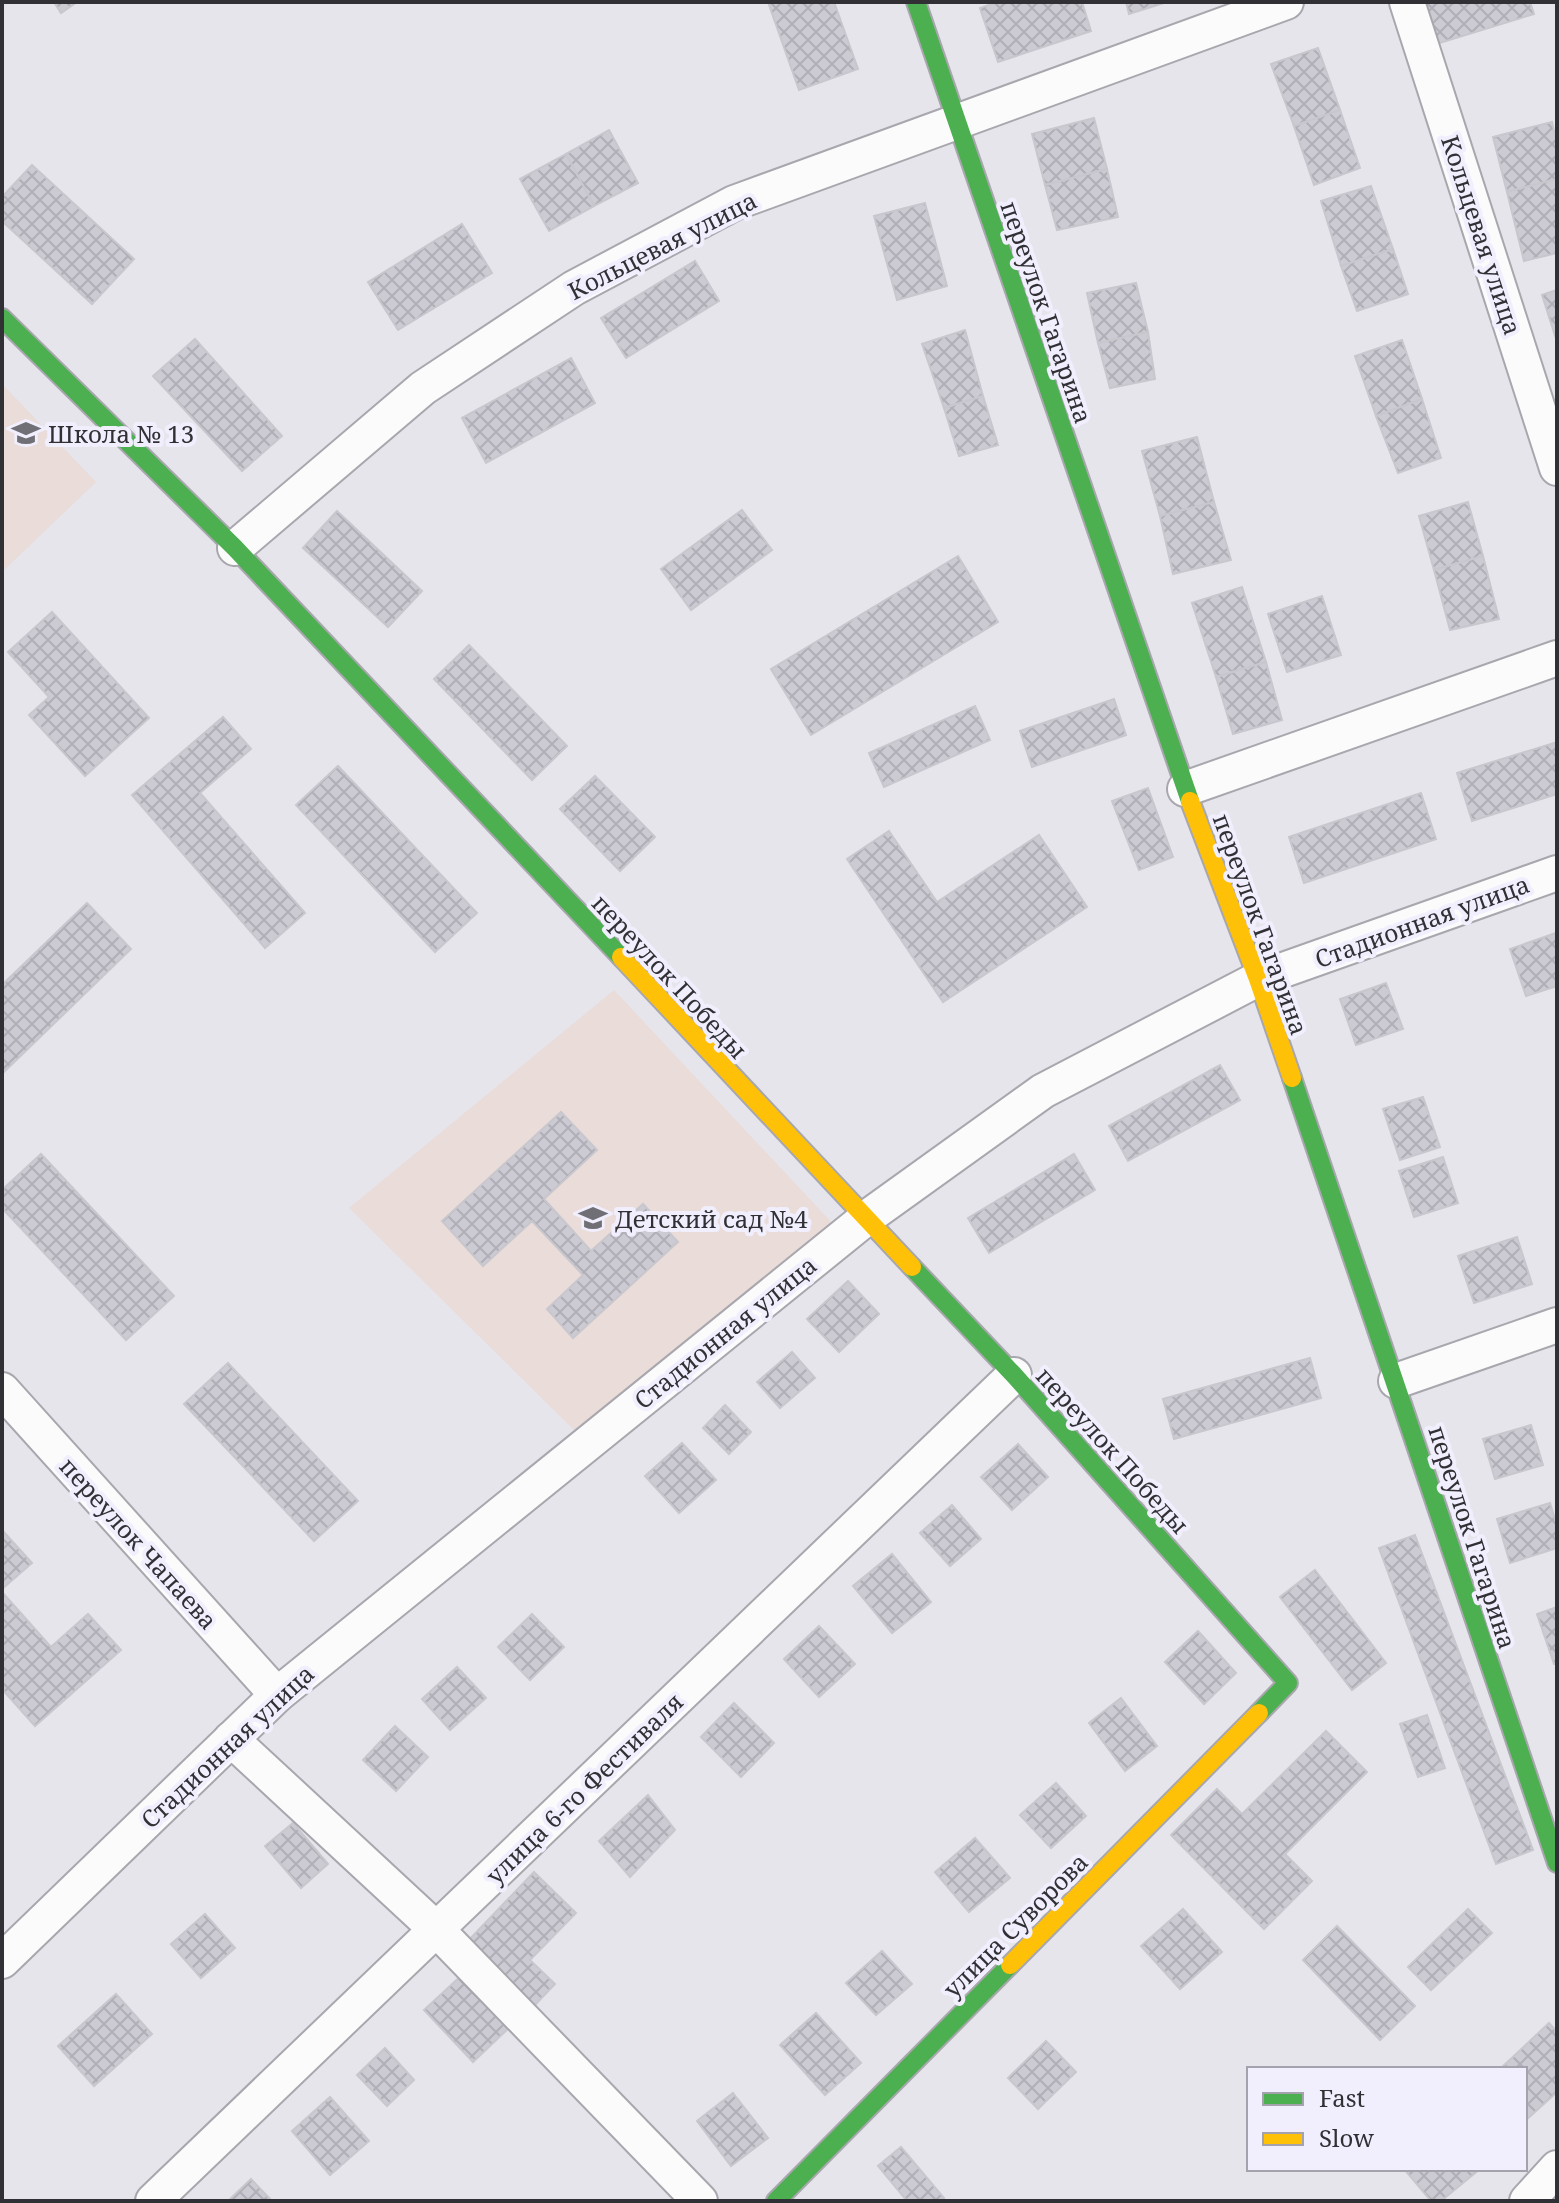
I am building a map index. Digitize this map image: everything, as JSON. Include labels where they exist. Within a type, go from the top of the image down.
[{"type":"street","name":"переулок Гагарина","points":[[916,2],[1185,789],[1258,979],[1557,1863]]},
{"type":"street","name":"Кольцевая улица","points":[[235,548],[423,388],[574,288],[734,203],[1286,2]]},
{"type":"street","name":"Кольцевая улица","points":[[1407,2],[1557,468]]},
{"type":"street","name":"переулок Победы","points":[[2,318],[235,548],[1014,1375],[1288,1683]]},
{"type":"street","points":[[1185,789],[1557,658]]},
{"type":"street","name":"Стадионная улица","points":[[2,1961],[277,1695],[865,1219],[1043,1091],[1258,979],[1557,873]]},
{"type":"street","points":[[1396,1381],[1557,1325]]},
{"type":"street","name":"улица 6-го Фестиваля","points":[[153,2201],[1014,1375]]},
{"type":"street","name":"переулок Чапаева","points":[[2,1390],[277,1695]]},
{"type":"street","name":"улица Суворова","points":[[776,2201],[1288,1683]]},
{"type":"street","points":[[231,1739],[437,1930],[700,2201]]},
{"type":"street","points":[[1527,2201],[1557,2168]]},
{"type":"shaded area","name":"Школа № 13","points":[[2,384],[96,482],[2,572]]},
{"type":"shaded area","name":"Детский сад №4","points":[[614,990],[836,1227],[574,1430],[349,1208]]},
{"type":"building","points":[[54,2],[77,2],[61,13]]},
{"type":"building","points":[[768,2],[834,2],[858,69],[799,90]]},
{"type":"building","points":[[997,2],[1082,2],[1091,31],[998,62],[980,8]]},
{"type":"building","points":[[1126,2],[1167,2],[1129,14]]},
{"type":"building","points":[[1419,2],[1530,2],[1534,14],[1433,45]]},
{"type":"building","points":[[1318,48],[1340,110],[1294,126],[1271,64]]},
{"type":"building","points":[[1340,110],[1360,168],[1314,185],[1294,126]]},
{"type":"building","points":[[1094,118],[1107,169],[1045,185],[1032,134]]},
{"type":"building","points":[[1552,122],[1557,144],[1557,179],[1507,192],[1493,137]]},
{"type":"building","points":[[609,130],[638,183],[594,206],[566,154]]},
{"type":"building","points":[[566,154],[594,206],[549,231],[520,179]]},
{"type":"building","points":[[32,165],[134,259],[92,304],[2,221],[2,197]]},
{"type":"building","points":[[1107,169],[1118,217],[1057,230],[1045,185]]},
{"type":"building","points":[[1557,179],[1557,253],[1524,261],[1507,192]]},
{"type":"building","points":[[1371,186],[1393,249],[1341,266],[1321,201]]},
{"type":"building","points":[[925,203],[947,286],[897,300],[874,216]]},
{"type":"building","points":[[462,224],[492,273],[398,330],[368,282]]},
{"type":"building","points":[[1393,249],[1408,294],[1357,311],[1341,266]]},
{"type":"building","points":[[695,261],[719,301],[626,358],[601,318]]},
{"type":"building","points":[[1136,283],[1148,332],[1098,343],[1087,293]]},
{"type":"building","points":[[1557,290],[1557,342],[1542,295]]},
{"type":"building","points":[[965,330],[983,396],[944,408],[922,344]]},
{"type":"building","points":[[1148,332],[1155,379],[1110,388],[1098,343]]},
{"type":"building","points":[[195,339],[282,436],[242,471],[153,376]]},
{"type":"building","points":[[1402,340],[1422,399],[1376,416],[1355,356]]},
{"type":"building","points":[[571,358],[595,403],[486,463],[462,418]]},
{"type":"building","points":[[983,396],[998,445],[959,456],[944,408]]},
{"type":"building","points":[[1422,399],[1441,458],[1398,473],[1376,416]]},
{"type":"building","points":[[1197,437],[1214,502],[1160,516],[1142,451]]},
{"type":"building","points":[[1214,502],[1231,560],[1173,574],[1160,516]]},
{"type":"building","points":[[1468,502],[1483,556],[1434,570],[1419,516]]},
{"type":"building","points":[[742,510],[772,550],[691,610],[661,569]]},
{"type":"building","points":[[337,511],[422,591],[388,627],[303,548]]},
{"type":"building","points":[[958,556],[998,622],[811,735],[771,669]]},
{"type":"building","points":[[1483,556],[1499,619],[1450,630],[1434,570]]},
{"type":"building","points":[[1242,587],[1266,662],[1216,677],[1192,603]]},
{"type":"building","points":[[1322,596],[1341,655],[1287,672],[1268,614]]},
{"type":"building","points":[[52,612],[149,718],[85,776],[29,715],[49,697],[8,652]]},
{"type":"building","points":[[469,645],[567,746],[532,780],[434,679]]},
{"type":"building","points":[[1266,662],[1282,720],[1233,734],[1216,677]]},
{"type":"building","points":[[1114,699],[1126,735],[1032,767],[1020,731]]},
{"type":"building","points":[[975,706],[990,740],[884,787],[869,753]]},
{"type":"building","points":[[223,717],[251,749],[200,793],[305,913],[265,948],[132,795]]},
{"type":"building","points":[[1557,742],[1557,794],[1472,821],[1457,773]]},
{"type":"building","points":[[338,766],[477,913],[435,952],[296,805]]},
{"type":"building","points":[[595,776],[655,837],[620,871],[560,809]]},
{"type":"building","points":[[1148,788],[1173,857],[1139,870],[1112,801]]},
{"type":"building","points":[[1421,793],[1436,839],[1304,883],[1289,837]]},
{"type":"building","points":[[889,831],[937,902],[1039,835],[1087,907],[943,1002],[847,859]]},
{"type":"building","points":[[87,903],[131,949],[2,1074],[2,985]]},
{"type":"building","points":[[1556,933],[1557,986],[1526,996],[1510,949]]},
{"type":"building","points":[[1386,983],[1403,1029],[1356,1045],[1340,999]]},
{"type":"building","points":[[1220,1065],[1240,1100],[1128,1161],[1109,1126]]},
{"type":"building","points":[[1423,1097],[1440,1147],[1400,1160],[1383,1109]]},
{"type":"building","points":[[561,1112],[597,1150],[544,1199],[591,1251],[643,1204],[678,1242],[573,1338],[547,1309],[583,1275],[532,1221],[483,1266],[442,1221]]},
{"type":"building","points":[[41,1154],[174,1296],[126,1340],[2,1208],[2,1190]]},
{"type":"building","points":[[1074,1154],[1095,1190],[989,1253],[968,1218]]},
{"type":"building","points":[[1443,1157],[1458,1203],[1414,1217],[1399,1171]]},
{"type":"building","points":[[1517,1237],[1532,1284],[1474,1303],[1458,1256]]},
{"type":"building","points":[[848,1281],[879,1314],[839,1352],[807,1319]]},
{"type":"building","points":[[792,1352],[815,1378],[780,1408],[757,1382]]},
{"type":"building","points":[[1310,1358],[1321,1398],[1174,1439],[1163,1399]]},
{"type":"building","points":[[228,1363],[358,1501],[314,1541],[184,1404]]},
{"type":"building","points":[[725,1405],[751,1432],[729,1454],[703,1428]]},
{"type":"building","points":[[1531,1425],[1543,1465],[1495,1479],[1483,1439]]},
{"type":"building","points":[[682,1443],[716,1480],[679,1513],[645,1476]]},
{"type":"building","points":[[1018,1444],[1048,1477],[1012,1510],[981,1477]]},
{"type":"building","points":[[1550,1503],[1557,1526],[1557,1548],[1510,1563],[1497,1519]]},
{"type":"building","points":[[952,1505],[981,1539],[950,1566],[920,1533]]},
{"type":"building","points":[[2,1530],[32,1563],[2,1589]]},
{"type":"building","points":[[1415,1535],[1533,1850],[1496,1864],[1379,1548]]},
{"type":"building","points":[[892,1554],[931,1602],[892,1633],[853,1586]]},
{"type":"building","points":[[1315,1570],[1386,1663],[1352,1690],[1280,1597]]},
{"type":"building","points":[[2,1592],[51,1647],[88,1614],[121,1650],[35,1726],[2,1689]]},
{"type":"building","points":[[1557,1607],[1557,1663],[1554,1664],[1537,1614]]},
{"type":"building","points":[[532,1614],[564,1647],[530,1680],[498,1647]]},
{"type":"building","points":[[819,1626],[855,1664],[819,1697],[784,1659]]},
{"type":"building","points":[[1198,1631],[1236,1673],[1204,1704],[1165,1662]]},
{"type":"building","points":[[457,1667],[486,1698],[450,1730],[422,1699]]},
{"type":"building","points":[[1121,1698],[1157,1746],[1125,1771],[1089,1723]]},
{"type":"building","points":[[734,1703],[774,1743],[741,1777],[701,1737]]},
{"type":"building","points":[[1427,1715],[1445,1768],[1418,1777],[1400,1724]]},
{"type":"building","points":[[395,1726],[428,1757],[396,1791],[363,1760]]},
{"type":"building","points":[[1326,1731],[1367,1772],[1285,1854],[1312,1881],[1264,1929],[1171,1835],[1217,1789],[1242,1814]]},
{"type":"building","points":[[1056,1783],[1086,1816],[1051,1848],[1020,1815]]},
{"type":"building","points":[[648,1795],[675,1830],[630,1877],[599,1841]]},
{"type":"building","points":[[293,1823],[328,1864],[301,1888],[265,1846]]},
{"type":"building","points":[[975,1838],[1010,1878],[969,1912],[935,1872]]},
{"type":"building","points":[[534,1872],[576,1913],[530,1960],[555,1984],[533,2007],[466,1943]]},
{"type":"building","points":[[1183,1909],[1222,1952],[1180,1989],[1141,1946]]},
{"type":"building","points":[[1468,1909],[1492,1933],[1431,1990],[1408,1967]]},
{"type":"building","points":[[205,1914],[235,1948],[201,1978],[171,1944]]},
{"type":"building","points":[[1337,1926],[1415,2006],[1380,2040],[1303,1960]]},
{"type":"building","points":[[882,1951],[912,1984],[876,2015],[846,1983]]},
{"type":"building","points":[[463,1974],[511,2026],[473,2062],[424,2010]]},
{"type":"building","points":[[116,1994],[152,2034],[94,2086],[58,2046]]},
{"type":"building","points":[[816,2013],[861,2063],[825,2095],[780,2045]]},
{"type":"building","points":[[1549,2023],[1557,2032],[1557,2092],[1527,2119],[1527,2067],[1502,2067]]},
{"type":"building","points":[[1046,2041],[1076,2072],[1038,2109],[1008,2078]]},
{"type":"building","points":[[385,2048],[414,2080],[387,2106],[357,2075]]},
{"type":"building","points":[[733,2093],[768,2138],[731,2166],[697,2121]]},
{"type":"building","points":[[330,2097],[369,2141],[330,2175],[292,2131]]},
{"type":"building","points":[[901,2147],[944,2198],[940,2201],[907,2201],[878,2166]]},
{"type":"building","points":[[1406,2171],[1478,2171],[1441,2201],[1431,2201]]},
{"type":"building","points":[[251,2179],[272,2201],[228,2201]]},
{"type":"traffic: fast","points":[[916,2],[1190,801]]},
{"type":"traffic: fast","points":[[2,318],[235,548],[621,957]]},
{"type":"traffic: fast","points":[[1292,1078],[1557,1863]]},
{"type":"traffic: fast","points":[[912,1267],[1014,1375],[1288,1683],[1259,1713]]},
{"type":"traffic: fast","points":[[776,2201],[1010,1965]]},
{"type":"traffic: slow","points":[[1190,801],[1292,1078]]},
{"type":"traffic: slow","points":[[621,957],[912,1267]]},
{"type":"traffic: slow","points":[[1010,1965],[1259,1713]]},
{"type":"place","name":"Школа № 13","points":[[26,433]]},
{"type":"place","name":"Детский сад №4","points":[[593,1218]]}]
